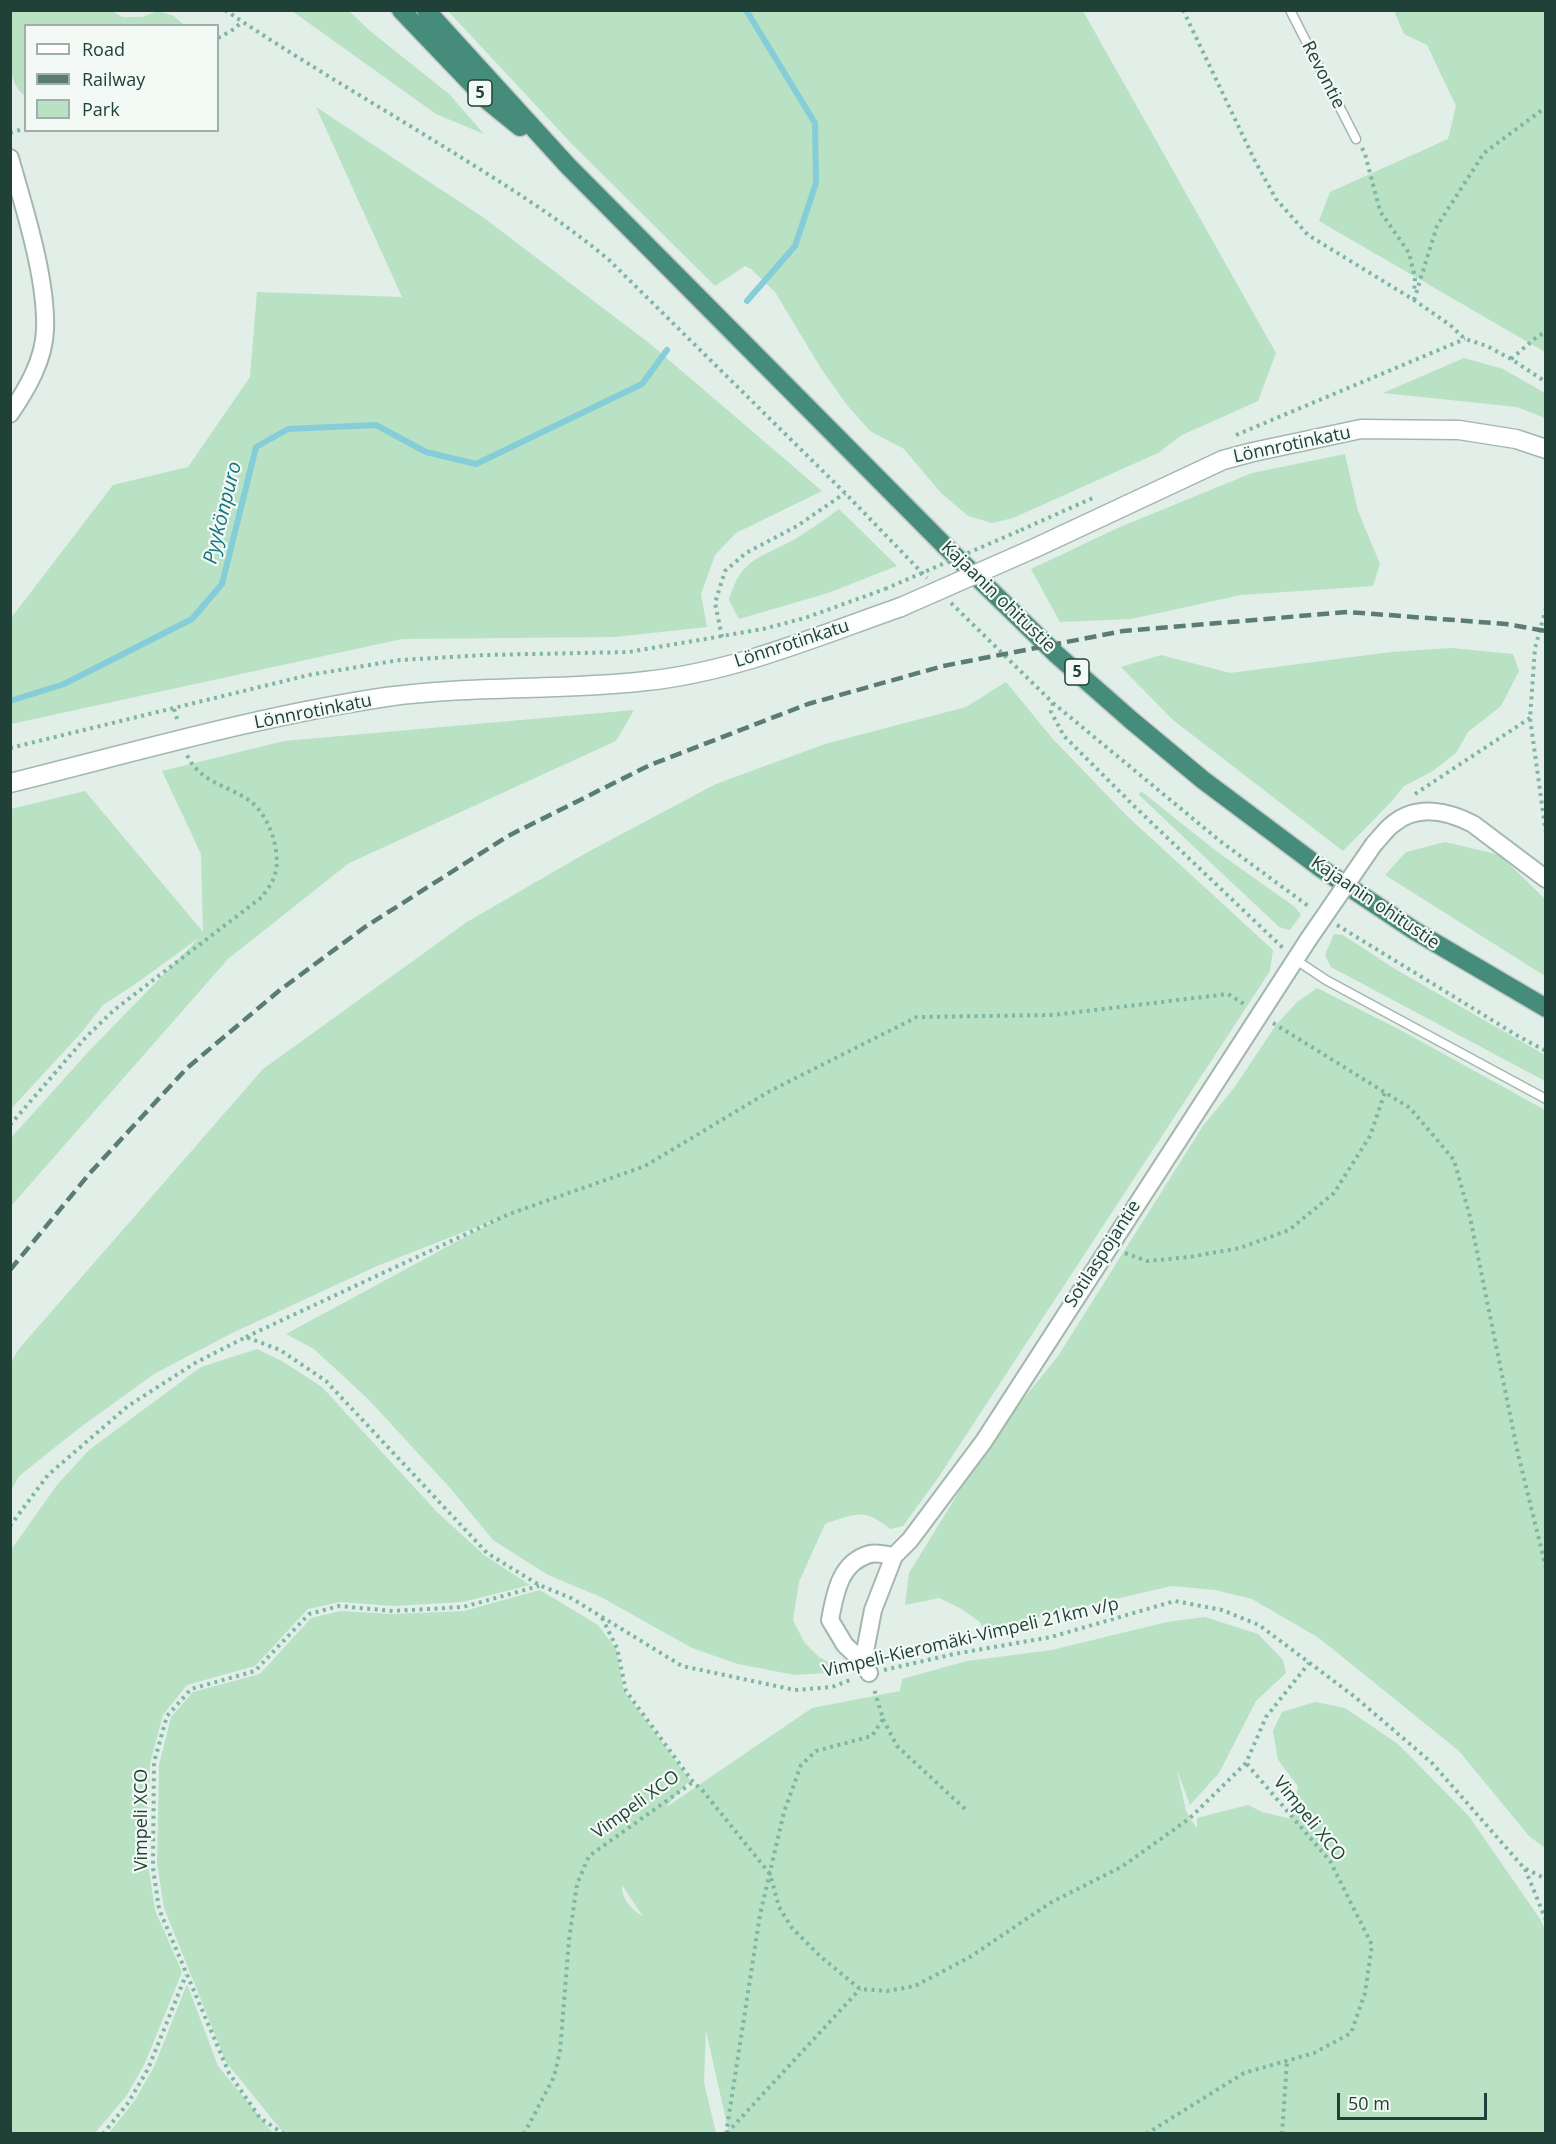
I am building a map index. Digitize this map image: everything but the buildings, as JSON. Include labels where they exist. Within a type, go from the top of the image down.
[{"type":"highway","name":"5","points":[[401,10],[488,101],[568,166]]},
{"type":"highway","name":"5","points":[[426,10],[568,166]]},
{"type":"highway","name":"Kajaanin ohitustie","points":[[568,166],[953,554],[1056,654],[1140,728],[1203,780],[1322,868],[1415,931],[1545,1008]]},
{"type":"street","points":[[10,158],[37,261],[43,297],[45,331],[38,361],[25,392],[10,414]]},
{"type":"street","name":"Lönnrotinkatu","points":[[10,783],[312,710],[366,701],[435,693],[648,681],[720,668],[775,652],[901,607],[1035,548],[1223,460],[1253,452],[1362,429],[1459,430],[1516,438],[1545,448]]},
{"type":"street","name":"Sotilaspojantie","points":[[866,1667],[873,1611],[894,1556],[910,1540],[984,1441],[1308,940],[1374,844],[1394,823],[1409,814],[1432,810],[1459,817],[1473,824],[1545,879]]},
{"type":"street","points":[[866,1667],[845,1645],[830,1620],[834,1598],[846,1567],[871,1553],[894,1556]]},
{"type":"lane","name":"Revontie","points":[[1290,10],[1356,139]]},
{"type":"lane","points":[[1296,960],[1326,980],[1545,1099]]},
{"type":"path","points":[[225,10],[547,211],[576,232],[609,260],[845,493],[931,582]]},
{"type":"path","points":[[1183,10],[1255,161],[1276,199],[1308,235],[1414,300],[1450,325],[1465,339],[1487,346],[1511,358],[1545,381]]},
{"type":"path","points":[[219,38],[231,32],[242,22]]},
{"type":"path","points":[[1414,300],[1437,226],[1484,153],[1545,107]]},
{"type":"path","points":[[1356,139],[1365,154],[1380,211],[1409,253],[1414,278],[1414,300]]},
{"type":"path","points":[[1511,358],[1539,335],[1545,333]]},
{"type":"path","points":[[722,637],[715,603],[725,571],[746,553],[797,526],[845,493]]},
{"type":"path","points":[[10,748],[309,675],[400,660],[485,655],[629,652],[722,637],[805,618],[885,589],[1021,530]]},
{"type":"path","points":[[947,599],[1053,703],[1220,841],[1319,913]]},
{"type":"path","points":[[1545,608],[1535,648],[1530,718],[1545,834]]},
{"type":"path","points":[[1053,703],[1051,712],[1064,736],[1212,882],[1296,960]]},
{"type":"path","points":[[1412,796],[1530,718]]},
{"type":"path","points":[[10,1125],[86,1037],[114,1010],[262,897],[274,877],[277,855],[272,830],[251,802],[200,774],[188,758]]},
{"type":"path","points":[[1328,919],[1436,987],[1545,1051]]},
{"type":"path","points":[[10,1526],[48,1475],[128,1406],[195,1363],[509,1214],[645,1166],[770,1091],[917,1017],[1053,1015],[1228,994],[1410,1108],[1454,1160],[1470,1217],[1515,1443],[1545,1568]]},
{"type":"path","points":[[1110,1244],[1123,1252],[1147,1261],[1189,1257],[1240,1248],[1289,1230],[1334,1193],[1370,1136],[1385,1092]]},
{"type":"path","points":[[246,1337],[280,1350],[326,1380],[487,1553],[539,1586]]},
{"type":"path","name":"Vimpeli-Kieromäki-Vimpeli 21km v/p","points":[[539,1586],[571,1598],[682,1666],[795,1690],[832,1687],[866,1667],[1051,1637],[1175,1601],[1222,1611],[1259,1625],[1355,1697],[1432,1763],[1524,1868]]},
{"type":"path","name":"Vimpeli XCO","points":[[284,2133],[260,2118],[229,2073],[159,1909],[153,1868],[154,1762],[167,1716],[191,1689],[255,1671],[309,1614],[339,1606],[393,1611],[463,1607],[539,1586]]},
{"type":"path","name":"Vimpeli XCO","points":[[524,2133],[554,2077],[560,2051],[569,1940],[577,1884],[589,1856],[693,1782],[626,1691],[617,1648],[602,1617]]},
{"type":"path","points":[[693,1782],[703,1791],[770,1874],[779,1907],[792,1928],[821,1957],[860,1989],[888,1991],[915,1986],[970,1957],[1050,1904],[1123,1866],[1190,1818],[1246,1763],[1266,1717],[1310,1663]]},
{"type":"path","points":[[866,1667],[883,1719],[897,1746],[965,1809]]},
{"type":"path","points":[[726,2133],[760,1915],[784,1812],[801,1765],[816,1751],[872,1736],[883,1719]]},
{"type":"path","name":"Vimpeli XCO","points":[[1246,1763],[1330,1861],[1372,1945],[1365,1993],[1351,2033],[1314,2053],[1287,2061]]},
{"type":"path","points":[[1524,1868],[1545,1879]]},
{"type":"path","points":[[1524,1868],[1545,1920]]},
{"type":"path","points":[[103,2133],[128,2103],[148,2069],[187,1974]]},
{"type":"path","points":[[726,2133],[860,1989]]},
{"type":"path","points":[[1146,2133],[1244,2073],[1287,2061],[1282,2133]]},
{"type":"green space","points":[[10,11],[112,11],[122,17],[142,17],[158,11],[174,16],[183,24],[24,24],[24,95],[13,79],[9,45]]},
{"type":"green space","points":[[292,11],[349,11],[370,31],[449,94],[484,134],[436,114]]},
{"type":"green space","points":[[448,11],[1083,11],[1276,353],[1258,401],[1182,435],[1158,453],[1013,518],[992,523],[968,516],[941,493],[904,449],[870,431],[847,405],[822,370],[775,292],[745,266],[715,286],[570,142]]},
{"type":"green space","points":[[1394,11],[1545,11],[1545,352],[1319,221],[1330,192],[1448,139],[1456,106],[1427,45],[1404,34]]},
{"type":"green space","points":[[316,107],[484,218],[649,343],[822,491],[736,533],[715,555],[701,594],[707,627],[615,637],[402,639],[11,724],[11,618],[113,485],[188,467],[250,377],[257,292],[402,297]]},
{"type":"green space","points":[[1464,358],[1503,369],[1545,393],[1545,418],[1517,407],[1383,393]]},
{"type":"green space","points":[[1345,454],[1358,511],[1380,564],[1373,586],[1241,595],[1131,619],[1060,622],[1031,569],[1120,527],[1252,473]]},
{"type":"green space","points":[[839,509],[897,566],[828,593],[739,619],[729,600],[734,586],[746,567],[762,555],[801,536]]},
{"type":"green space","points":[[1452,648],[1513,654],[1519,671],[1501,706],[1468,732],[1456,753],[1433,771],[1404,786],[1343,851],[1173,720],[1121,667],[1161,655],[1230,673],[1391,652]]},
{"type":"green space","points":[[1006,682],[1052,738],[1127,816],[1273,950],[1270,971],[936,1481],[903,1526],[890,1529],[873,1518],[859,1514],[825,1524],[799,1582],[793,1620],[804,1642],[819,1657],[832,1664],[826,1673],[795,1675],[738,1664],[692,1648],[601,1597],[548,1575],[493,1540],[451,1489],[368,1399],[314,1349],[286,1334],[502,1217],[377,1266],[232,1333],[154,1374],[78,1429],[19,1476],[11,1491],[11,1363],[18,1350],[263,1069],[467,922],[586,853],[716,784],[825,744],[966,707]]},
{"type":"green space","points":[[634,710],[616,741],[349,863],[228,959],[11,1206],[11,1138],[90,1050],[200,937],[103,1005],[81,1033],[11,1109],[11,809],[85,791],[203,932],[201,854],[162,771],[284,741]]},
{"type":"green space","points":[[1141,791],[1216,851],[1295,907],[1301,915],[1290,930],[1279,927],[1139,795]]},
{"type":"green space","points":[[1445,842],[1500,855],[1545,899],[1545,976],[1385,875],[1406,852]]},
{"type":"green space","points":[[1334,934],[1343,935],[1395,969],[1545,1055],[1545,1081],[1331,967],[1325,955]]},
{"type":"green space","points":[[1317,988],[1404,1032],[1545,1110],[1545,1848],[1529,1836],[1459,1751],[1319,1638],[1252,1599],[1215,1590],[1171,1586],[1044,1616],[985,1634],[980,1622],[960,1608],[939,1598],[905,1605],[909,1573],[973,1469],[1008,1418],[1058,1356],[1203,1126],[1234,1088],[1276,1025],[1297,1002]]},
{"type":"green space","points":[[257,1349],[282,1361],[322,1387],[437,1512],[484,1555],[530,1585],[463,1602],[393,1606],[340,1602],[308,1609],[255,1666],[187,1685],[163,1715],[150,1763],[148,1814],[148,1864],[155,1910],[182,1972],[145,2063],[127,2095],[95,2133],[11,2133],[11,1550],[57,1485],[89,1450],[201,1367]]},
{"type":"green space","points":[[540,1590],[598,1625],[616,1649],[624,1691],[690,1780],[665,1808],[812,1708],[900,1691],[902,1679],[967,1661],[1052,1650],[1167,1622],[1205,1617],[1258,1634],[1283,1660],[1286,1673],[1256,1701],[1219,1773],[1190,1805],[1177,1770],[1186,1811],[1197,1829],[1197,1818],[1248,1805],[1262,1812],[1292,1819],[1298,1786],[1278,1760],[1273,1731],[1282,1712],[1315,1702],[1345,1708],[1398,1744],[1468,1815],[1540,1919],[1545,1930],[1545,2133],[729,2133],[706,2031],[704,2082],[716,2133],[288,2134],[282,2131],[226,2062],[164,1908],[157,1863],[159,1765],[171,1717],[193,1692],[260,1674],[311,1618],[340,1611],[393,1614],[464,1611]],"holes":[[[622,1885],[642,1915],[628,1903],[623,1894]]]},
{"type":"green space","points":[[187,1984],[218,2066],[273,2133],[109,2133],[135,2100],[154,2067]]},
{"type":"waterway","name":"Pyykönpuro","points":[[746,10],[815,123],[816,183],[795,246],[747,301]]},
{"type":"waterway","name":"Pyykönpuro","points":[[10,701],[64,684],[192,619],[222,584],[256,447],[288,429],[376,425],[426,452],[476,464],[642,384],[667,350]]},
{"type":"railway","points":[[10,1270],[90,1173],[187,1068],[280,990],[365,927],[508,836],[650,765],[808,704],[943,666],[1123,631],[1348,612],[1506,624],[1546,631]]}]
